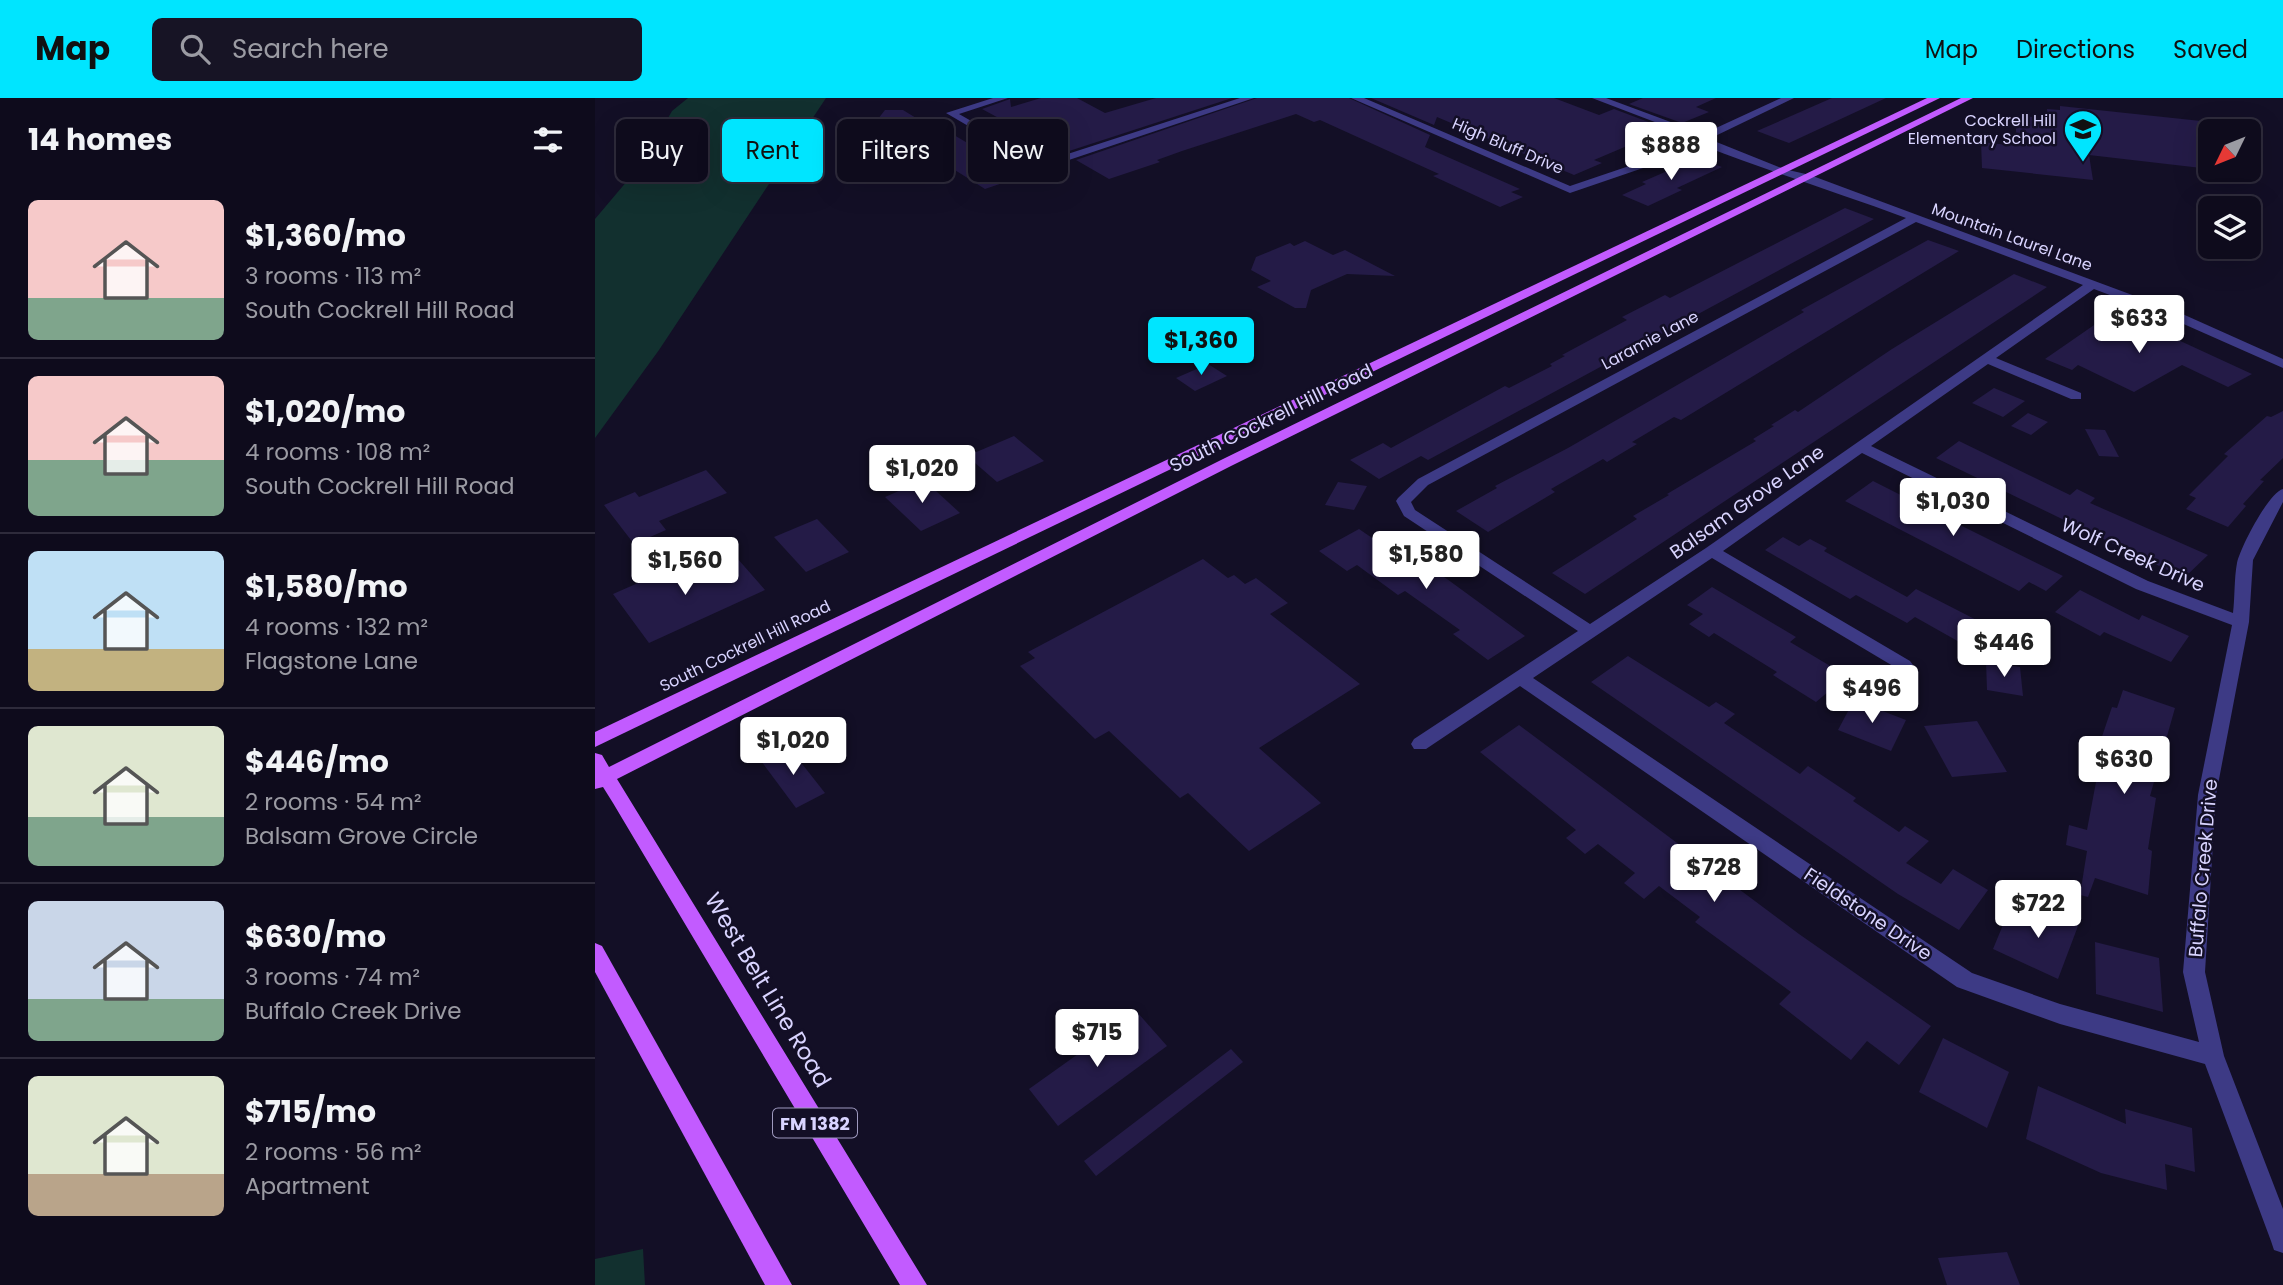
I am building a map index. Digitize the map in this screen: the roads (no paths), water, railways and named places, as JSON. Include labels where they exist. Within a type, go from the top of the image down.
[{"type":"main road","name":"South Cockrell Hill Road","points":[[599,773],[1147,503],[1935,98]]},
{"type":"main road","name":"South Cockrell Hill Road","points":[[595,740],[1793,172],[1968,98]]},
{"type":"main road","name":"West Belt Line Road","points":[[599,773],[914,1285]]},
{"type":"main road","points":[[595,952],[779,1285]]},
{"type":"street","points":[[1003,98],[951,113],[1042,166],[1249,98]]},
{"type":"street","name":"High Bluff Drive","points":[[1356,98],[1570,190],[1642,165],[1701,137]]},
{"type":"street","name":"Mountain Laurel Lane","points":[[1597,98],[1701,137],[1708,144],[1793,172],[2092,284],[2224,336],[2283,364]]},
{"type":"street","points":[[1701,137],[1789,98]]},
{"type":"street","name":"Laramie Lane","points":[[1588,630],[1409,513],[1402,501],[1423,482],[1915,218]]},
{"type":"street","name":"Balsam Grove Lane","points":[[1420,744],[1522,679],[1588,630],[1623,611],[1712,551],[2092,284]]},
{"type":"street","points":[[1986,358],[2076,396]]},
{"type":"street","name":"Wolf Creek Drive","points":[[1860,446],[2142,585],[2241,622]]},
{"type":"street","name":"Buffalo Creek Drive","points":[[2283,493],[2273,503],[2245,560],[2241,622],[2207,795],[2194,972],[2213,1056],[2283,1241]]},
{"type":"street","points":[[1712,551],[1904,665]]},
{"type":"street","name":"Fieldstone Drive","points":[[1522,679],[1965,979],[2060,1014],[2213,1056]]},
{"type":"place","name":"Cockrell Hill Elementary School","points":[[2083,163]]}]
